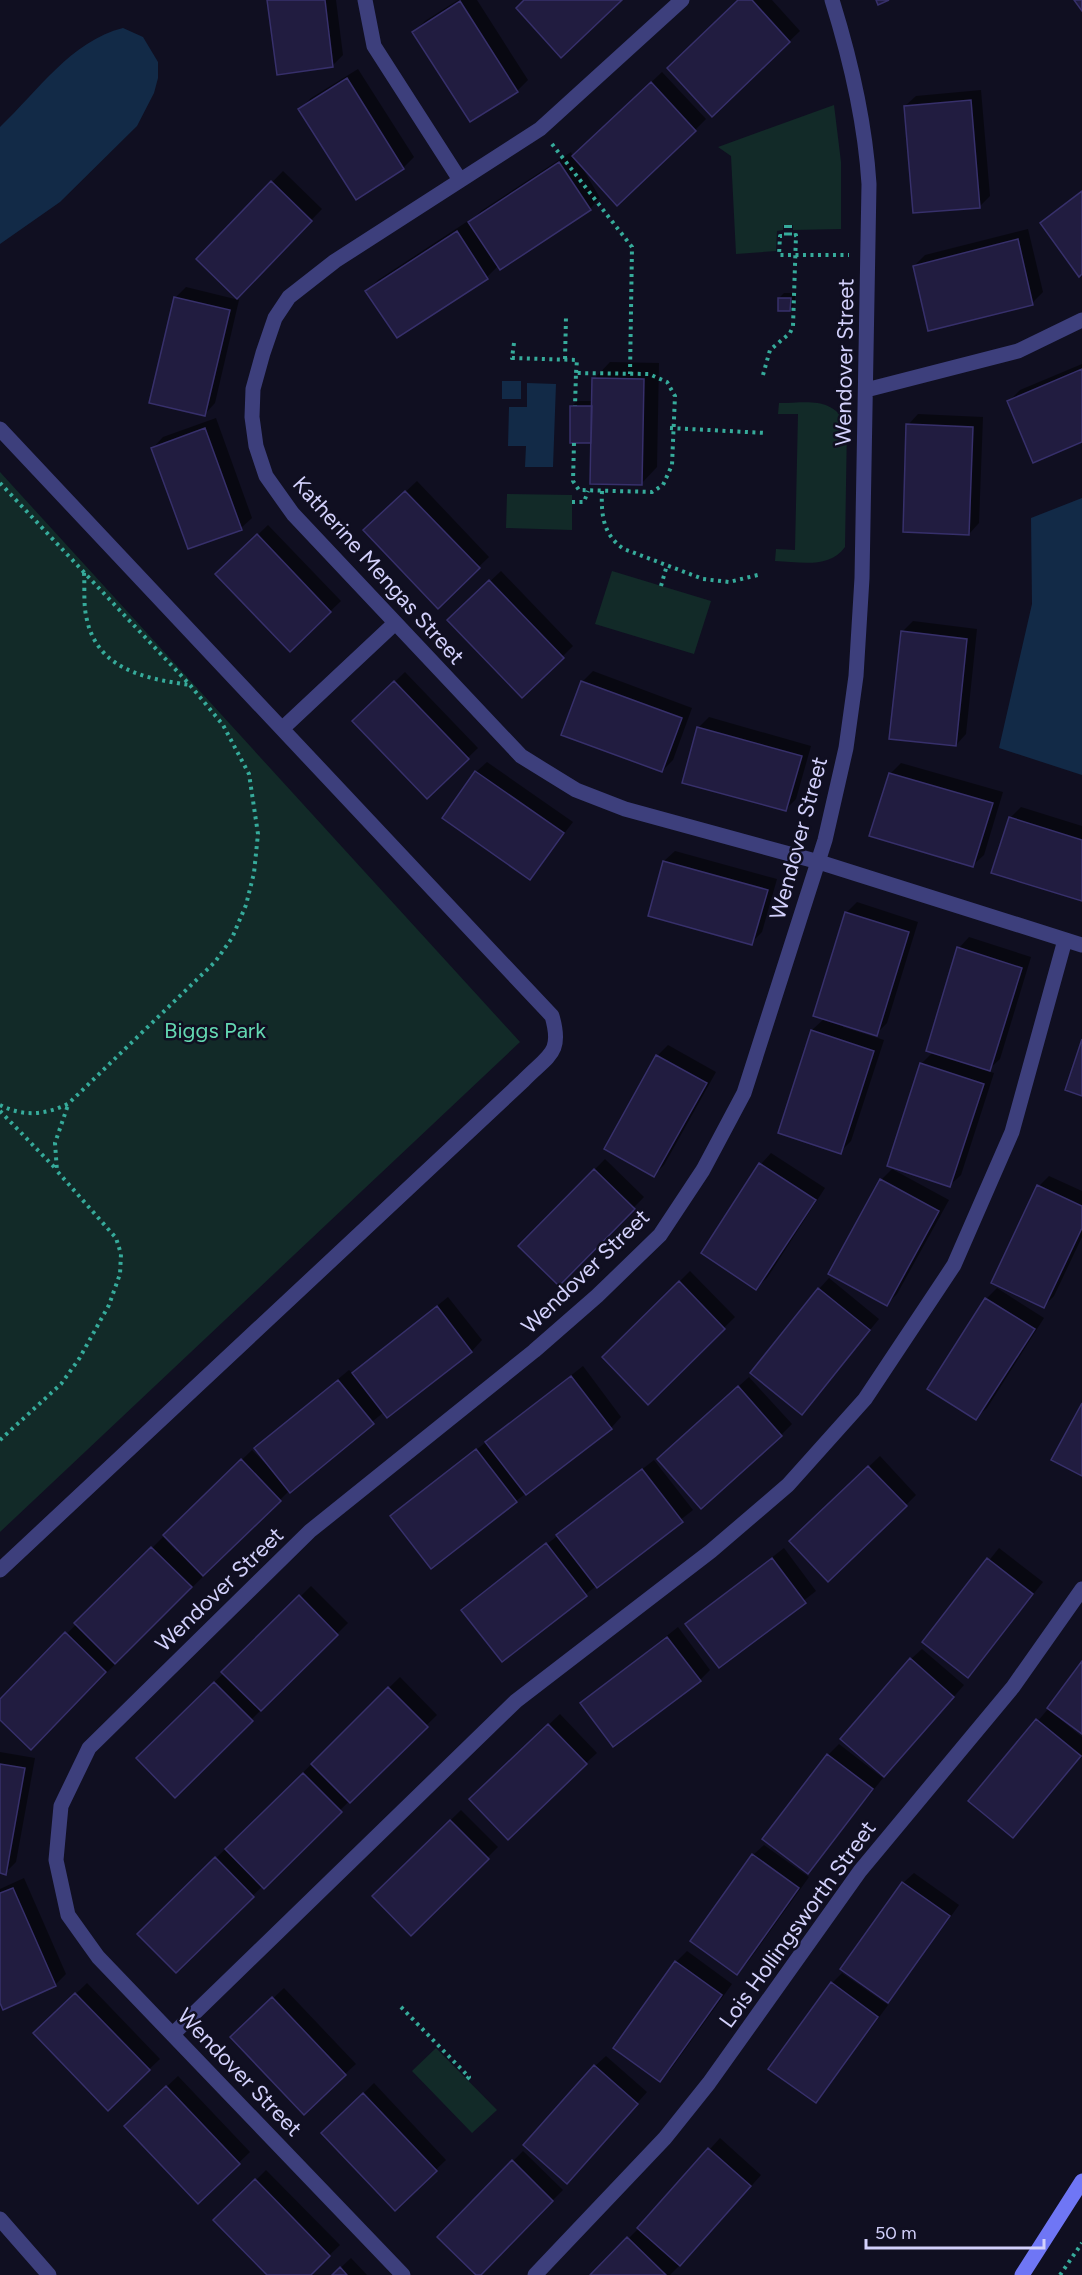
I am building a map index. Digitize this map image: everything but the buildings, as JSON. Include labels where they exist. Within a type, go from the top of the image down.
[{"type":"street","points":[[365,0],[374,46],[460,180]]},
{"type":"street","name":"Katherine Mengas Street","points":[[682,0],[540,129],[335,261],[290,297],[275,318],[253,389],[252,417],[256,446],[266,476],[293,514],[394,624],[521,756],[576,790],[625,809],[819,862],[1082,945]]},
{"type":"street","name":"Wendover Street","points":[[403,2275],[98,1957],[68,1915],[56,1860],[61,1806],[89,1748],[310,1532],[534,1351],[597,1296],[660,1235],[703,1170],[744,1093],[819,862],[846,748],[856,676],[862,578],[869,184],[866,136],[853,66],[832,0]]},
{"type":"street","points":[[866,390],[1018,351],[1082,320]]},
{"type":"street","points":[[0,429],[552,1016],[558,1038],[555,1049],[0,1570]]},
{"type":"street","points":[[283,728],[394,624]]},
{"type":"street","points":[[173,2034],[516,1701],[711,1551],[788,1485],[865,1399],[954,1265],[972,1224],[1012,1132],[1065,940]]},
{"type":"street","name":"Lois Hollingsworth Street","points":[[535,2275],[665,2138],[702,2092],[860,1871],[1012,1687],[1082,1589]]},
{"type":"street","points":[[1022,2275],[1082,2181]]},
{"type":"street","points":[[0,2219],[49,2275]]},
{"type":"path","points":[[540,129],[630,243],[630,374]]},
{"type":"path","points":[[764,375],[770,350],[790,333],[793,326],[795,255],[796,235],[790,236],[788,225],[786,236],[780,236],[779,255],[795,255],[868,256]]},
{"type":"path","points":[[565,359],[567,316]]},
{"type":"path","points":[[514,343],[513,358],[577,360],[575,406]]},
{"type":"path","points":[[574,443],[573,481],[579,490],[652,492],[663,485],[672,465],[675,396],[671,386],[663,379],[649,374],[576,373]]},
{"type":"path","points":[[672,428],[766,433]]},
{"type":"path","points":[[0,483],[190,685],[224,725],[249,774],[258,834],[254,873],[246,905],[232,938],[203,976],[68,1104],[46,1114],[25,1114],[0,1105]]},
{"type":"path","points":[[572,502],[584,502],[588,491]]},
{"type":"path","points":[[602,491],[602,516],[615,543],[624,549],[703,579],[729,582],[762,574]]},
{"type":"path","points":[[661,586],[667,565]]},
{"type":"path","points":[[84,572],[86,618],[92,635],[109,656],[130,673],[150,680],[190,685]]},
{"type":"path","points":[[57,1171],[55,1143],[68,1104]]},
{"type":"path","points":[[0,1111],[116,1238],[121,1254],[120,1274],[109,1305],[79,1359],[61,1384],[0,1440]]},
{"type":"path","points":[[401,2007],[469,2077],[467,2079]]},
{"type":"path","points":[[1060,2275],[1082,2243]]},
{"type":"green space","points":[[834,105],[841,162],[841,229],[793,230],[793,225],[783,225],[783,230],[777,231],[776,251],[736,254],[731,156],[718,147]]},
{"type":"green space","points":[[809,402],[826,405],[840,415],[847,424],[845,547],[831,559],[813,563],[775,561],[776,549],[795,550],[798,414],[778,414],[779,403]]},
{"type":"green space","name":"Biggs Park","points":[[0,472],[520,1042],[0,1532]]},
{"type":"green space","points":[[507,494],[572,495],[572,530],[506,528]]},
{"type":"green space","points":[[612,571],[711,601],[694,654],[595,624]]},
{"type":"green space","points":[[436,2048],[497,2110],[472,2133],[412,2071]]},
{"type":"water","points":[[123,28],[143,37],[158,62],[158,78],[154,93],[137,126],[60,202],[0,244],[0,127],[71,56],[87,44]]},
{"type":"water","points":[[502,381],[521,381],[521,399],[502,399]]},
{"type":"water","points":[[527,383],[556,384],[553,467],[525,467],[526,446],[508,446],[509,407],[527,407]]},
{"type":"water","points":[[1082,498],[1082,775],[999,748],[1032,604],[1031,518]]}]
